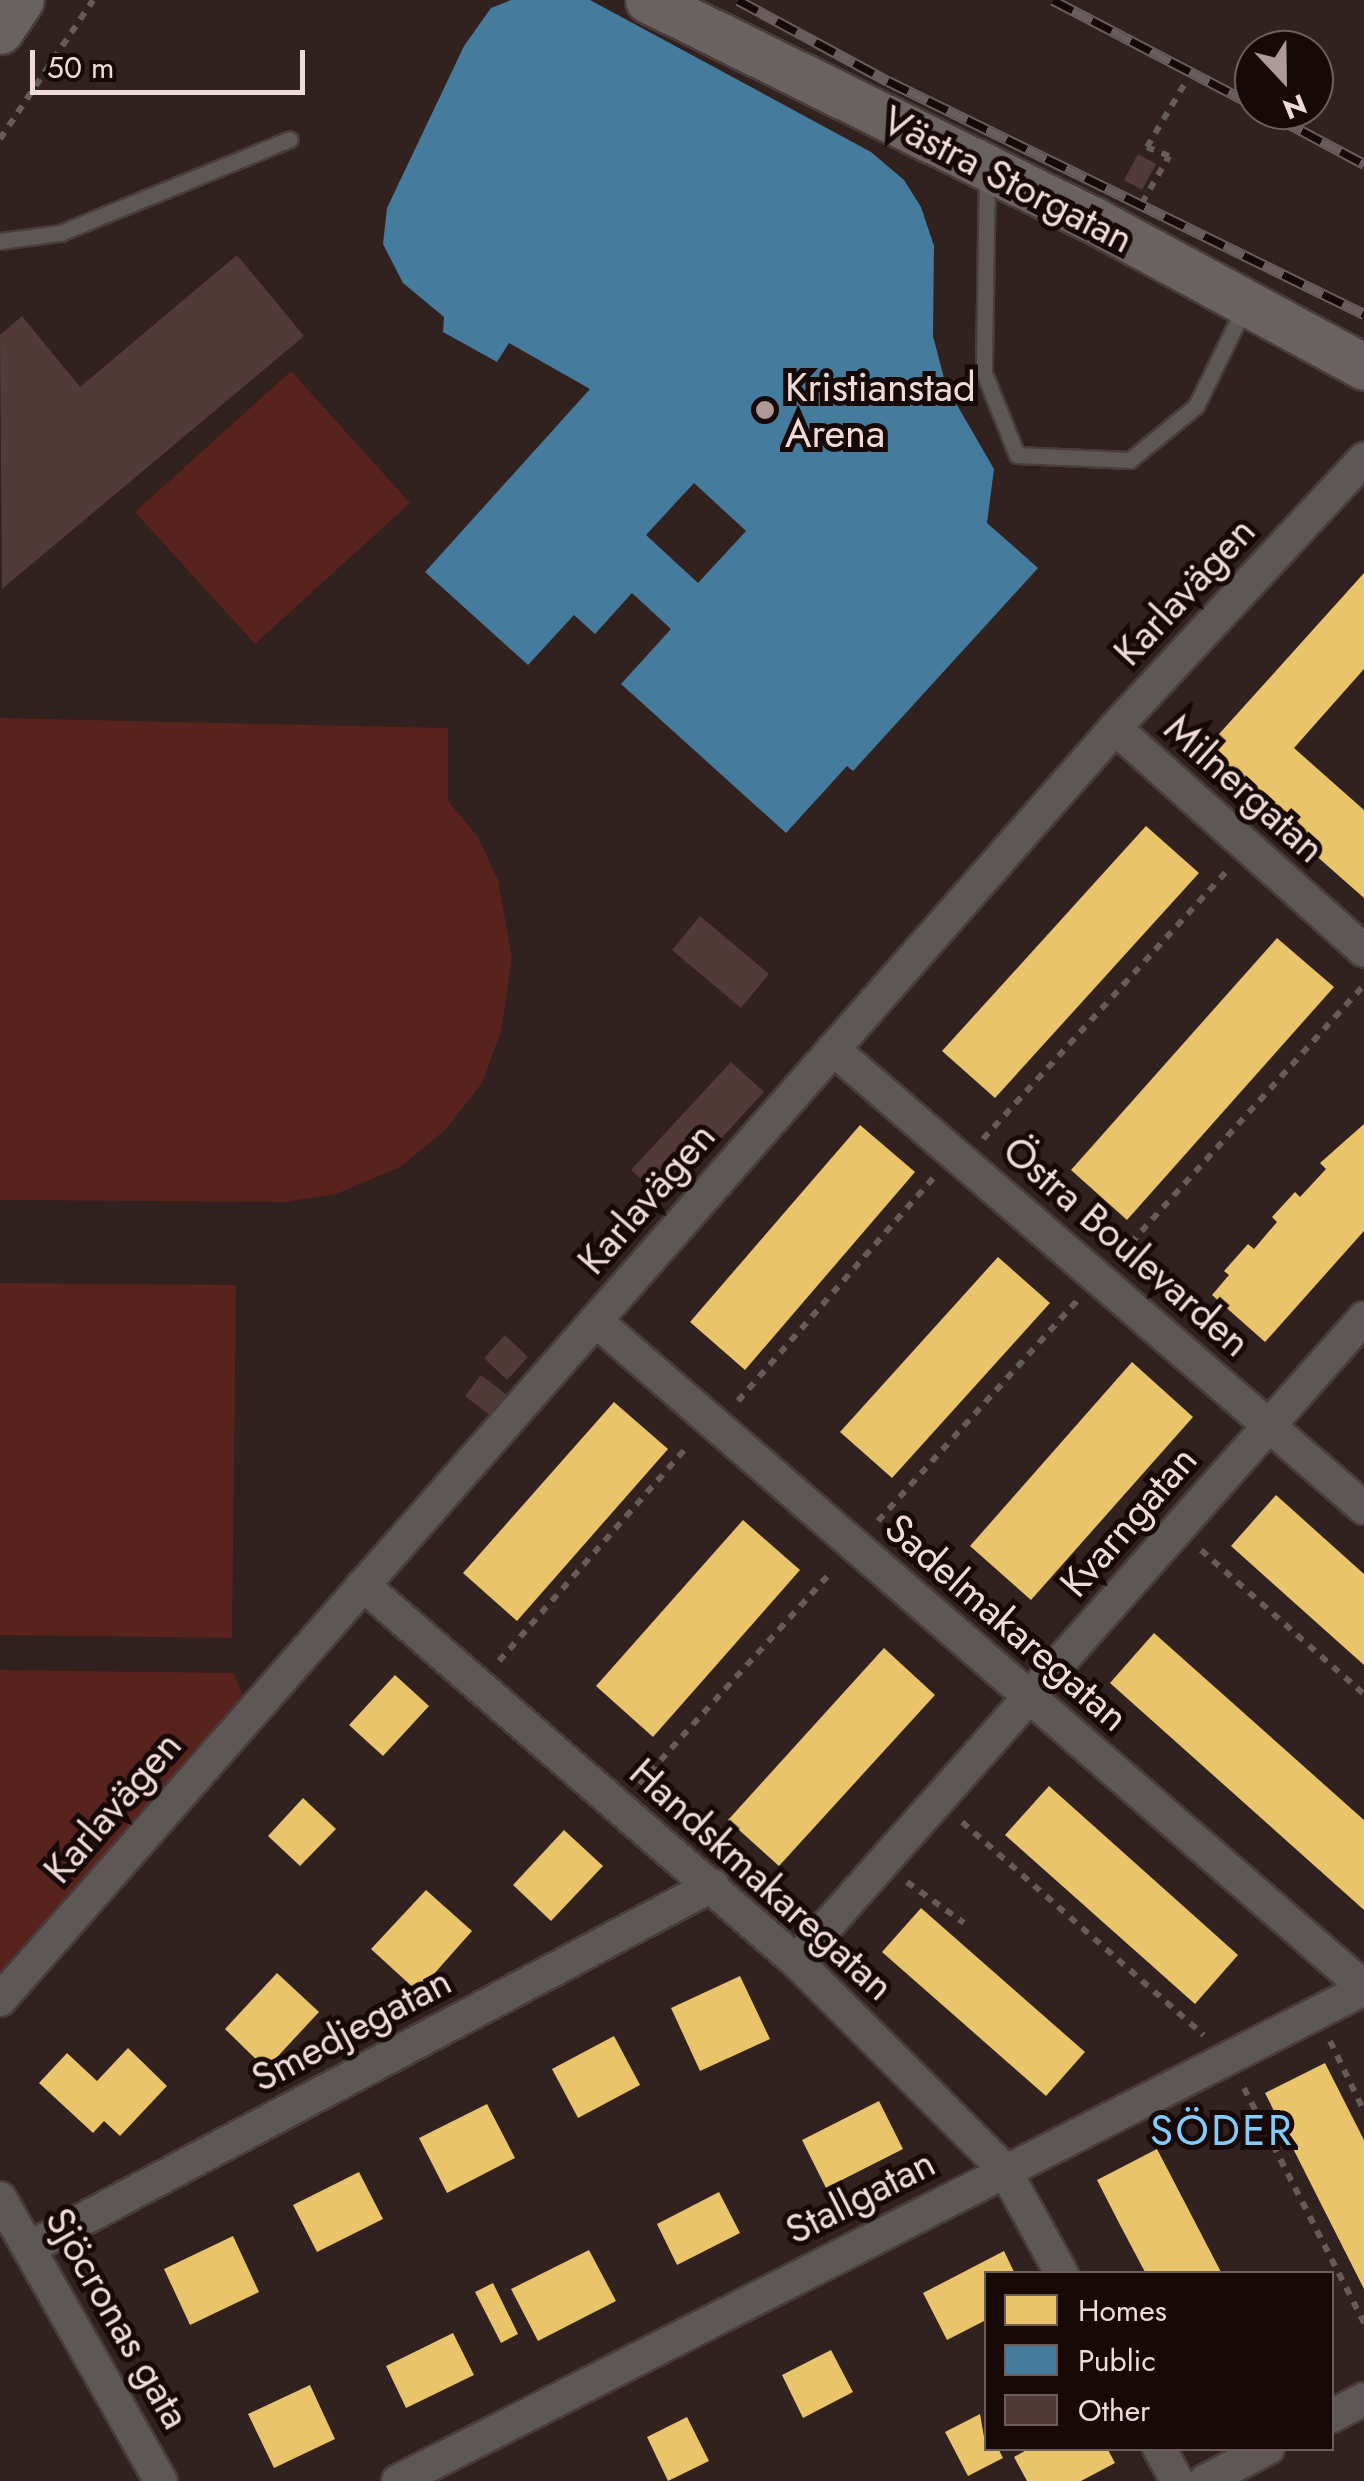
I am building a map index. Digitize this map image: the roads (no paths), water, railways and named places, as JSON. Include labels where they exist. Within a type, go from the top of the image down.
[{"type":"street","points":[[0,31],[20,0]]},
{"type":"street","name":"Västra Storgatan","points":[[648,0],[987,168],[1364,367]]},
{"type":"street","name":"Karlavägen","points":[[0,2000],[1115,728],[1364,459]]},
{"type":"street","name":"Milnergatan","points":[[1115,728],[1364,952]]},
{"type":"street","name":"Östra Boulevarden","points":[[833,1049],[1364,1508]]},
{"type":"street","name":"Kvarngatan","points":[[796,1961],[1364,1318]]},
{"type":"street","name":"Sadelmakaregatan","points":[[596,1320],[1364,1988]]},
{"type":"street","name":"Handskmakaregatan","points":[[363,1585],[796,1961],[1004,2170],[1060,2271]]},
{"type":"street","name":"Smedjegatan","points":[[29,2248],[713,1885]]},
{"type":"street","name":"Stallgatan","points":[[398,2481],[1364,1988]]},
{"type":"street","name":"Sjöcronas gata","points":[[0,2198],[161,2481]]},
{"type":"street","points":[[1334,2415],[1364,2400]]},
{"type":"street","points":[[1161,2451],[1177,2481]]},
{"type":"street","points":[[1205,2481],[1262,2451]]},
{"type":"lane","points":[[0,240],[60,233],[290,139]]},
{"type":"lane","points":[[987,168],[984,373],[1017,455],[1130,460],[1196,406],[1246,304]]},
{"type":"railway","points":[[738,0],[888,81],[1364,314]]},
{"type":"railway","points":[[1053,0],[1234,95]]},
{"type":"railway","points":[[1300,130],[1364,164]]},
{"type":"place","name":"Kristianstad Arena","points":[[765,410]]},
{"type":"district","name":"SÖDER","points":[[1222,2131]]}]
